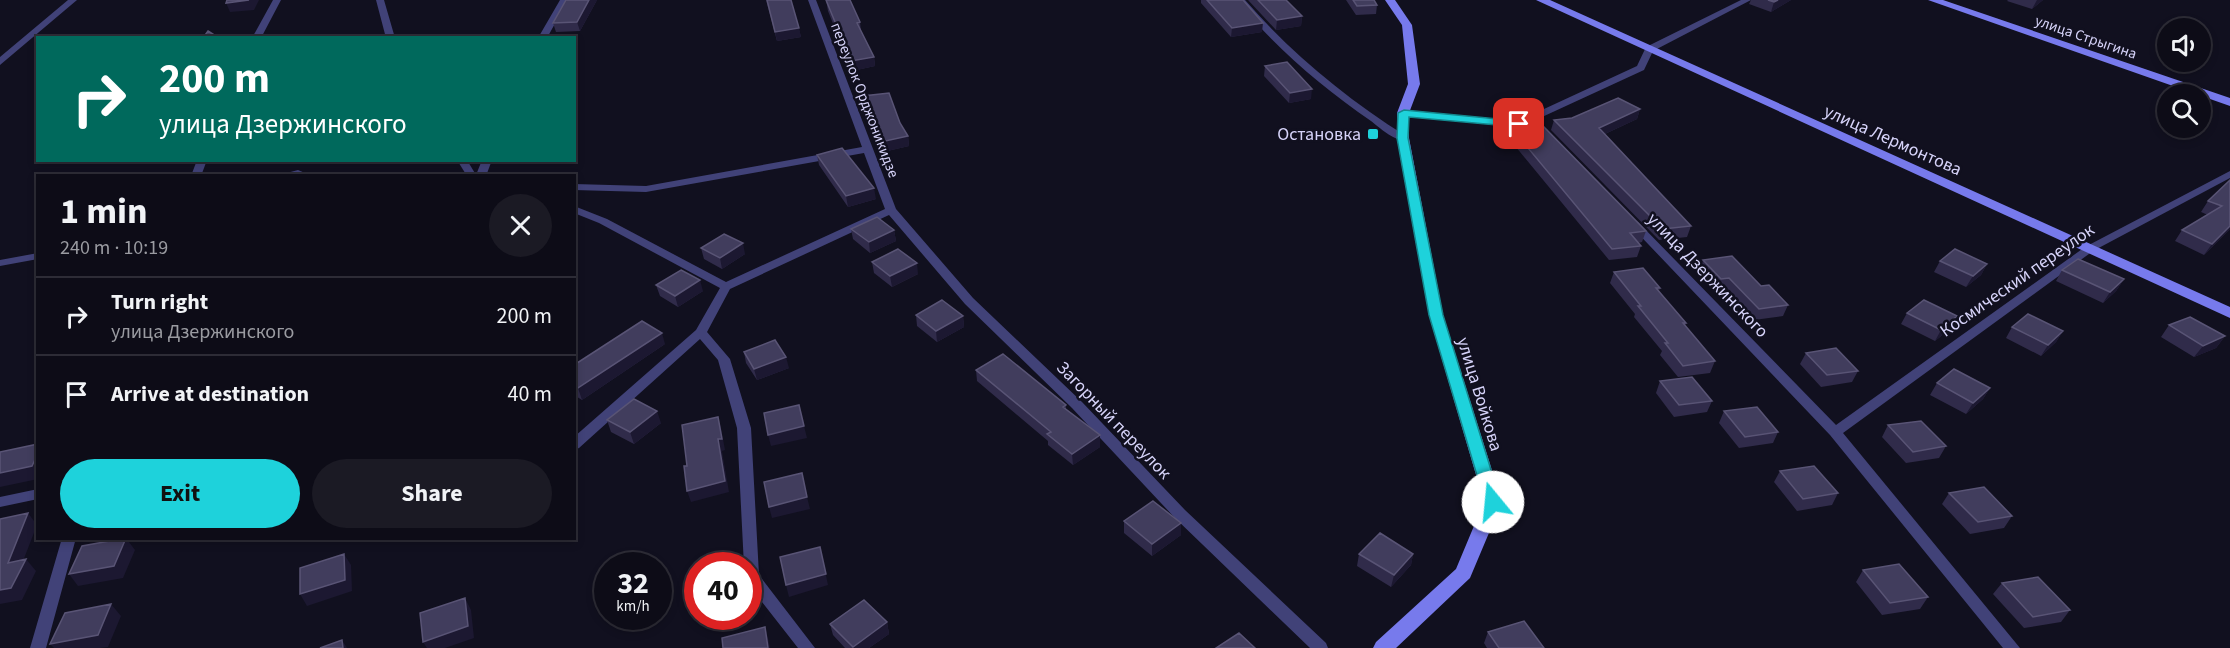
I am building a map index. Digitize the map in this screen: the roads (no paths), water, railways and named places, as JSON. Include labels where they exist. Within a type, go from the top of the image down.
[{"type":"street","points":[[1390,0],[1407,25],[1410,49],[1414,84],[1404,113]]},
{"type":"street","name":"улица Лермонтова","points":[[1541,0],[2230,313]]},
{"type":"street","name":"улица Стрыгина","points":[[1933,0],[2230,102]]},
{"type":"street","name":"улица Войкова","points":[[1383,648],[1463,573],[1493,502],[1436,315],[1403,138],[1404,113]]},
{"type":"lane","points":[[0,62],[73,0]]},
{"type":"lane","points":[[257,36],[277,0]]},
{"type":"lane","points":[[380,0],[390,36]]},
{"type":"lane","points":[[543,36],[564,0]]},
{"type":"lane","name":"переулок Орджоникидзе","points":[[812,0],[891,210]]},
{"type":"lane","points":[[1241,0],[1261,25],[1361,112],[1403,138]]},
{"type":"lane","points":[[1519,124],[1641,68],[1648,49],[1747,0]]},
{"type":"lane","points":[[1404,113],[1519,124],[1543,130]]},
{"type":"lane","points":[[576,187],[645,189],[868,148]]},
{"type":"lane","name":"Космический переулок","points":[[1835,432],[2089,249],[2230,174]]},
{"type":"lane","points":[[576,210],[603,221],[726,287]]},
{"type":"lane","points":[[576,443],[701,332],[726,287],[891,210]]},
{"type":"lane","name":"Загорный переулок","points":[[891,210],[969,301],[1077,405],[1180,514],[1320,648]]},
{"type":"lane","name":"улица Дзержинского","points":[[1624,214],[1835,432],[2012,648]]},
{"type":"lane","points":[[0,263],[36,256]]},
{"type":"lane","points":[[701,332],[724,359],[744,428],[752,577],[807,648]]},
{"type":"lane","points":[[0,502],[36,494]]},
{"type":"lane","points":[[38,648],[68,540]]},
{"type":"place","name":"Остановка","points":[[1373,134]]}]
